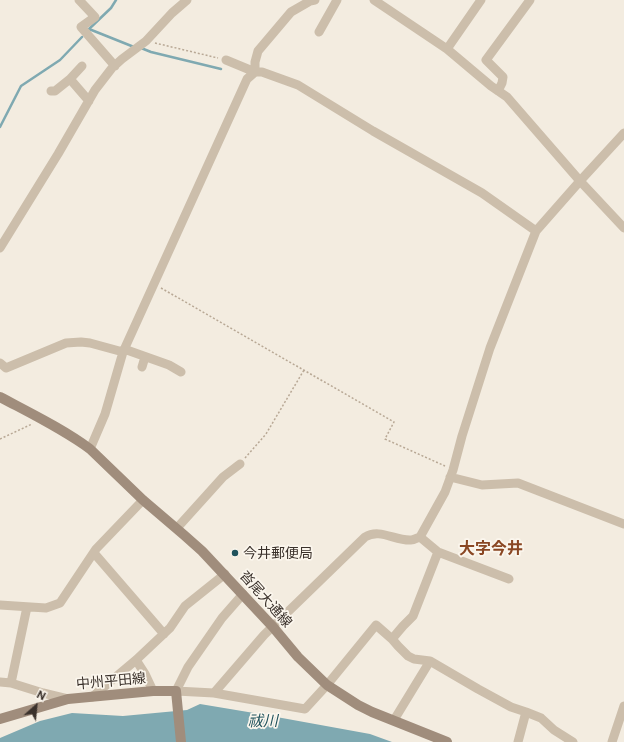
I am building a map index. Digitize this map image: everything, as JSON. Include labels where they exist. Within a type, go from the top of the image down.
[{"type":"main road","name":"沓尾大通線","points":[[0,397],[59,429],[90,450],[143,500],[202,551],[273,626],[298,657],[327,685],[358,705],[447,742]]},
{"type":"main road","name":"中州平田線","points":[[0,719],[68,699],[153,691],[176,692]]},
{"type":"main road","points":[[176,692],[181,742]]},
{"type":"street","points":[[0,248],[58,154],[95,90],[105,76],[146,41],[172,13],[187,0]]},
{"type":"street","points":[[90,450],[105,414],[124,350],[247,79],[255,72],[255,62],[258,51],[291,12],[310,1],[315,0]]},
{"type":"street","points":[[320,32],[337,0]]},
{"type":"street","points":[[374,0],[447,49],[491,86],[507,97],[580,181],[624,228]]},
{"type":"street","points":[[447,49],[481,0]]},
{"type":"street","points":[[498,91],[503,77],[486,60],[530,0]]},
{"type":"street","points":[[83,1],[95,16],[82,27],[115,66]]},
{"type":"street","points":[[226,60],[255,72],[262,72],[298,85],[373,131],[482,193],[536,231]]},
{"type":"street","points":[[51,91],[55,91],[70,79],[82,66]]},
{"type":"street","points":[[70,79],[89,101]]},
{"type":"street","points":[[214,693],[264,635],[364,537],[379,534],[410,540],[420,537],[445,492],[490,348],[536,231],[624,133]]},
{"type":"street","points":[[0,363],[6,368],[66,343],[81,342],[124,350],[169,365],[181,372]]},
{"type":"street","points":[[142,367],[145,357]]},
{"type":"street","points":[[177,528],[223,478],[240,464]]},
{"type":"street","points":[[452,473],[482,486],[518,483],[624,524]]},
{"type":"street","points":[[0,604],[46,608],[60,603],[96,549],[143,500]]},
{"type":"street","points":[[420,537],[438,552],[509,579]]},
{"type":"street","points":[[94,552],[164,634]]},
{"type":"street","points":[[392,639],[413,616],[438,552]]},
{"type":"street","points":[[92,697],[164,634],[185,606],[224,574]]},
{"type":"street","points":[[243,594],[222,618],[188,667],[176,692],[214,693],[305,709],[327,685],[376,625],[408,656],[414,659],[430,661],[478,690],[511,707],[541,718],[554,730],[573,742]]},
{"type":"street","points":[[11,683],[28,607]]},
{"type":"street","points":[[136,660],[153,691]]},
{"type":"street","points":[[394,720],[430,661]]},
{"type":"street","points":[[0,682],[11,683],[68,699]]},
{"type":"street","points":[[612,742],[624,706]]},
{"type":"street","points":[[518,742],[526,712]]},
{"type":"path","points":[[146,41],[226,60]]},
{"type":"path","points":[[154,284],[394,422],[384,439],[452,473]]},
{"type":"path","points":[[240,464],[266,434],[304,370]]},
{"type":"path","points":[[0,439],[31,424]]},
{"type":"water","name":"祓川","points":[[200,704],[370,734],[392,742],[0,742],[0,738],[40,721],[72,713],[123,716],[187,710]]},
{"type":"waterway","points":[[116,0],[111,8],[89,29],[134,47]]},
{"type":"waterway","points":[[0,127],[21,86],[60,60],[82,37]]},
{"type":"waterway","points":[[141,48],[151,52],[221,69]]},
{"type":"place","name":"今井郵便局","points":[[235,553]]},
{"type":"district","name":"大字今井","points":[[491,549]]}]
